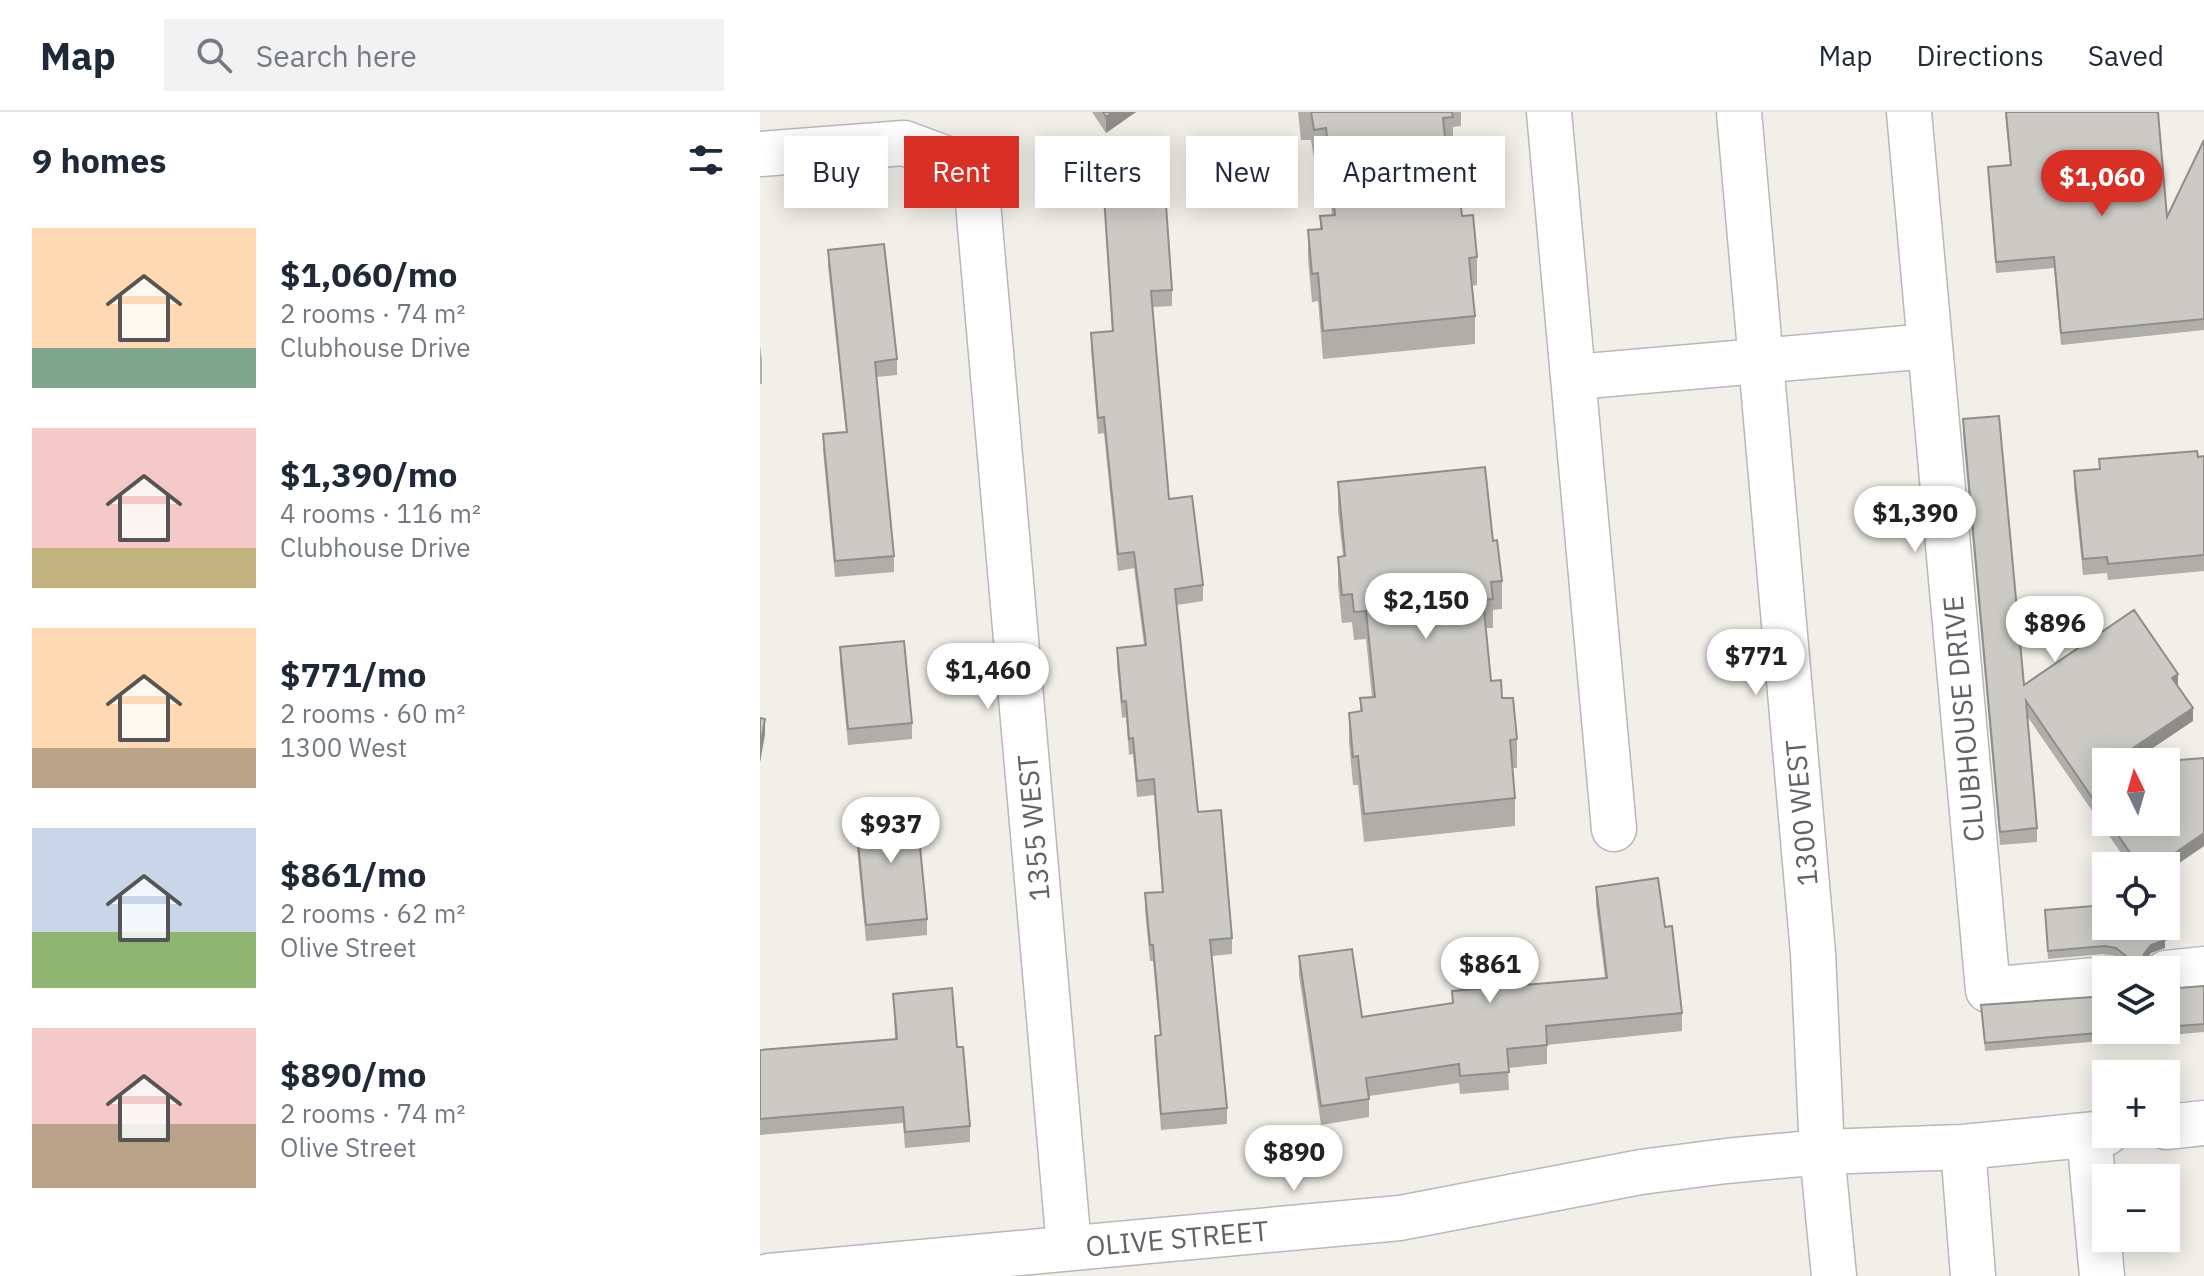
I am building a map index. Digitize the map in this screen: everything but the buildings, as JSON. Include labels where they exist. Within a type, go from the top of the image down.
[{"type":"street","points":[[1549,112],[1614,829]]},
{"type":"street","name":"1300 WEST","points":[[1739,112],[1813,953],[1822,1152],[1834,1276]]},
{"type":"street","name":"CLUBHOUSE DRIVE","points":[[1909,112],[1988,990],[2092,980]]},
{"type":"street","name":"1355 WEST","points":[[760,154],[904,143],[975,169],[1069,1247]]},
{"type":"street","points":[[1575,377],[1929,346]]},
{"type":"street","points":[[2180,972],[2204,969]]},
{"type":"street","points":[[2180,1126],[2204,1123]]},
{"type":"street","name":"OLIVE STREET","points":[[769,1276],[1400,1218],[1641,1172],[1822,1152],[1963,1147],[2092,1134]]},
{"type":"street","points":[[1963,1147],[1973,1276]]},
{"type":"street","points":[[2097,1148],[2102,1276]]}]
